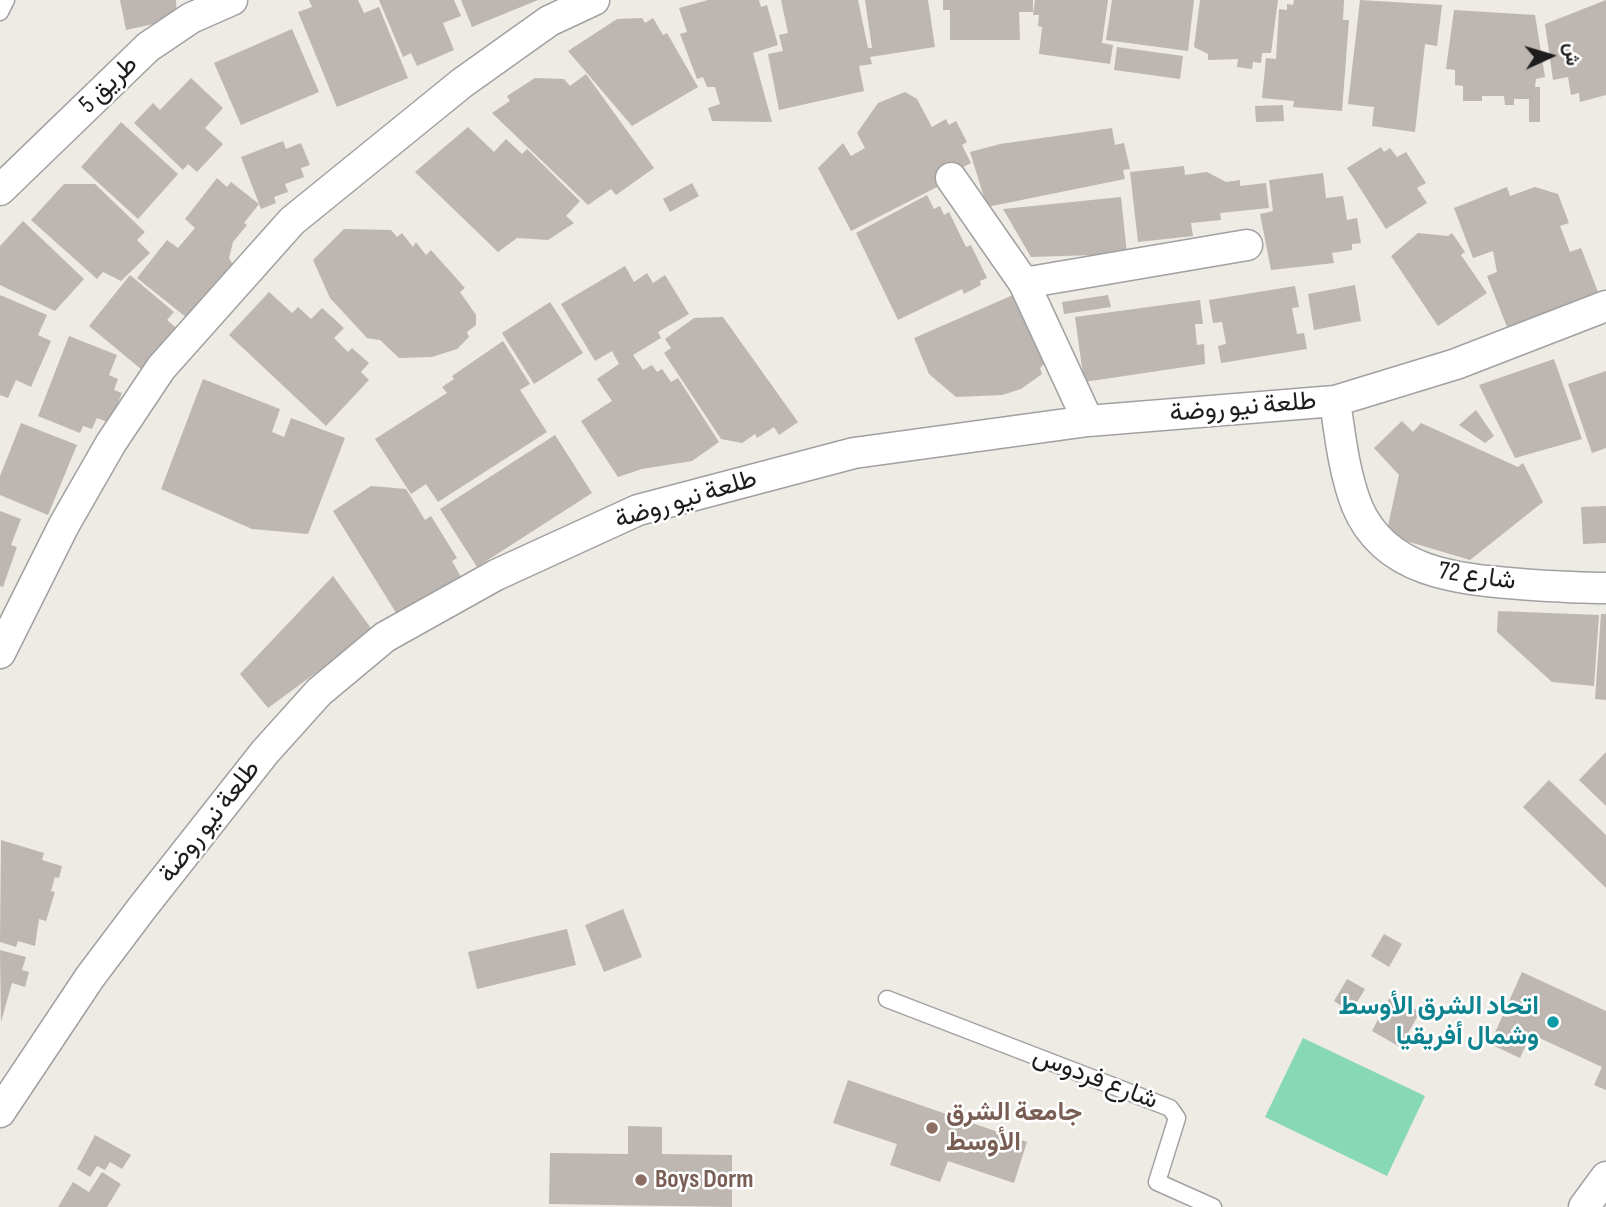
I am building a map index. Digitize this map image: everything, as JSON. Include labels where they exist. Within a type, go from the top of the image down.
[{"type":"street","name":"طريق 5","points":[[0,190],[148,47],[191,18],[232,0]]},
{"type":"street","points":[[0,653],[64,525],[111,443],[154,379],[283,231],[462,83],[549,21],[594,0]]},
{"type":"street","points":[[951,178],[1024,282],[1088,421]]},
{"type":"street","points":[[1024,282],[1247,245]]},
{"type":"street","name":"طلعة نيو روضة","points":[[0,1112],[90,977],[265,752],[319,692],[385,637],[496,575],[638,510],[854,453],[1088,421],[1335,401],[1456,365],[1606,306]]},
{"type":"street","name":"شارع 72","points":[[1335,401],[1343,451],[1357,506],[1382,545],[1412,564],[1439,575],[1478,581],[1606,588]]},
{"type":"lane","points":[[0,12],[6,0]]},
{"type":"lane","name":"شارع فردوس","points":[[887,999],[1170,1108],[1177,1118],[1157,1182],[1213,1207]]},
{"type":"green space","points":[[1303,1038],[1425,1096],[1387,1176],[1265,1117]]},
{"type":"building","points":[[120,0],[176,0],[177,19],[126,30]]},
{"type":"building","points":[[309,0],[358,0],[364,13],[379,7],[408,78],[337,107],[298,12],[312,7]]},
{"type":"building","points":[[379,0],[454,0],[461,16],[443,23],[454,50],[417,66],[411,53],[403,57]]},
{"type":"building","points":[[461,0],[538,0],[472,27]]},
{"type":"building","points":[[708,0],[759,0],[761,7],[767,5],[778,45],[753,53],[772,122],[712,121],[708,108],[720,104],[715,87],[707,87],[703,77],[697,79],[680,34],[687,32],[679,8]]},
{"type":"building","points":[[781,0],[858,0],[868,48],[872,48],[865,0],[928,0],[935,47],[870,57],[872,64],[859,66],[864,91],[779,110],[768,54],[783,51],[779,35],[788,33]]},
{"type":"building","points":[[943,0],[1033,0],[1033,12],[1019,12],[1020,40],[950,40],[950,10],[943,10]]},
{"type":"building","points":[[1035,0],[1108,0],[1102,43],[1113,45],[1110,64],[1039,54],[1042,27],[1038,26],[1039,15],[1033,15]]},
{"type":"building","points":[[1112,0],[1194,0],[1188,51],[1106,40]]},
{"type":"building","points":[[1200,0],[1278,0],[1271,53],[1262,53],[1261,63],[1253,62],[1252,69],[1237,67],[1238,59],[1208,60],[1208,54],[1194,47]]},
{"type":"building","points":[[1294,0],[1344,0],[1343,20],[1349,20],[1342,111],[1293,107],[1294,101],[1262,98],[1266,58],[1276,59],[1279,9],[1287,10],[1287,4],[1293,5]]},
{"type":"building","points":[[1360,0],[1442,5],[1437,46],[1425,44],[1415,132],[1372,126],[1374,107],[1348,104]]},
{"type":"building","points":[[1606,0],[1606,95],[1580,102],[1579,93],[1571,95],[1568,77],[1553,80],[1545,24]]},
{"type":"building","points":[[1454,10],[1535,15],[1545,77],[1536,79],[1535,87],[1540,87],[1540,122],[1529,122],[1529,99],[1514,99],[1514,105],[1505,105],[1504,96],[1482,96],[1482,101],[1463,101],[1463,86],[1455,85],[1455,70],[1446,69]]},
{"type":"building","points":[[642,18],[645,23],[653,18],[663,35],[667,33],[698,87],[632,126],[568,51],[617,19]]},
{"type":"building","points":[[292,29],[319,92],[241,125],[214,63]]},
{"type":"building","points":[[1117,47],[1183,56],[1180,79],[1114,70]]},
{"type":"building","points":[[586,74],[654,168],[616,195],[611,189],[588,205],[492,113],[510,101],[507,96],[535,78],[564,79],[570,86]]},
{"type":"building","points":[[191,78],[223,108],[205,128],[223,144],[197,172],[188,164],[183,170],[134,123],[153,103],[160,110]]},
{"type":"building","points":[[905,92],[917,99],[932,127],[946,119],[949,125],[956,121],[967,142],[962,145],[971,163],[940,179],[943,184],[851,231],[818,168],[843,143],[851,156],[865,148],[857,133],[878,103]]},
{"type":"building","points":[[1283,105],[1284,121],[1256,122],[1255,106]]},
{"type":"building","points":[[121,122],[178,174],[138,219],[81,167]]},
{"type":"building","points":[[468,127],[494,152],[506,139],[522,154],[527,149],[580,201],[566,216],[574,223],[548,240],[517,238],[498,252],[415,172]]},
{"type":"building","points":[[1112,128],[1115,145],[1124,143],[1130,169],[1123,170],[1125,179],[987,207],[970,152],[1000,144]]},
{"type":"building","points":[[283,141],[286,149],[301,143],[310,165],[301,168],[304,177],[285,184],[288,192],[274,197],[276,203],[261,209],[241,157]]},
{"type":"building","points":[[1381,147],[1384,152],[1390,148],[1397,157],[1406,152],[1426,183],[1417,188],[1427,203],[1386,229],[1347,168]]},
{"type":"building","points":[[1184,166],[1185,175],[1207,172],[1226,182],[1240,180],[1240,186],[1266,183],[1269,208],[1220,213],[1221,220],[1191,223],[1193,236],[1138,242],[1130,172]]},
{"type":"building","points":[[1323,173],[1326,198],[1343,196],[1347,220],[1357,218],[1361,243],[1352,244],[1352,250],[1332,253],[1334,263],[1271,270],[1260,214],[1273,211],[1269,180]]},
{"type":"building","points":[[217,178],[227,187],[231,182],[259,204],[233,242],[229,258],[236,270],[187,318],[137,278],[167,240],[178,248],[195,228],[185,219]]},
{"type":"building","points":[[692,183],[699,196],[670,212],[663,199]]},
{"type":"building","points":[[64,184],[95,184],[145,232],[137,240],[150,253],[121,281],[103,272],[97,279],[31,220]]},
{"type":"building","points":[[1507,187],[1510,196],[1535,187],[1558,194],[1569,223],[1560,226],[1570,252],[1581,248],[1598,292],[1507,327],[1487,276],[1497,272],[1493,251],[1473,258],[1454,208]]},
{"type":"building","points":[[927,195],[934,209],[940,206],[944,215],[949,212],[966,247],[971,245],[987,278],[980,281],[981,285],[964,294],[962,289],[898,320],[856,233]]},
{"type":"building","points":[[1121,197],[1127,254],[1031,257],[1003,209]]},
{"type":"building","points":[[23,221],[84,279],[55,311],[0,285],[0,246]]},
{"type":"building","points":[[344,229],[391,230],[397,237],[402,233],[413,247],[416,242],[426,255],[431,250],[465,288],[460,292],[476,315],[476,325],[467,332],[469,337],[457,349],[432,357],[399,358],[380,340],[367,338],[330,298],[313,260]]},
{"type":"building","points":[[1418,233],[1448,236],[1452,233],[1465,252],[1461,255],[1487,293],[1438,326],[1391,256]]},
{"type":"building","points":[[625,266],[634,282],[647,273],[653,283],[665,275],[689,314],[658,332],[661,338],[633,355],[643,370],[652,365],[657,372],[662,369],[671,382],[678,378],[719,442],[692,461],[642,469],[618,477],[581,421],[612,401],[597,379],[619,364],[612,351],[595,361],[561,304]]},
{"type":"building","points":[[130,275],[174,312],[167,320],[181,332],[147,374],[89,326]]},
{"type":"building","points":[[1355,285],[1361,321],[1314,330],[1308,294]]},
{"type":"building","points":[[1295,286],[1299,307],[1292,308],[1297,334],[1304,333],[1307,349],[1221,363],[1218,346],[1226,344],[1222,322],[1213,323],[1209,300]]},
{"type":"building","points":[[269,292],[292,313],[298,307],[311,319],[322,308],[344,328],[334,338],[348,352],[352,348],[369,363],[361,372],[369,380],[326,426],[229,335]]},
{"type":"building","points":[[1020,292],[1049,359],[1040,368],[1042,374],[1021,389],[1002,395],[956,397],[929,374],[914,338]]},
{"type":"building","points":[[0,295],[47,315],[38,335],[51,341],[31,387],[16,380],[8,398],[0,395]]},
{"type":"building","points":[[1108,295],[1111,307],[1064,314],[1062,302]]},
{"type":"building","points":[[1200,300],[1203,324],[1195,324],[1197,345],[1204,344],[1205,364],[1084,382],[1075,317]]},
{"type":"building","points":[[550,302],[583,353],[534,384],[502,333]]},
{"type":"building","points":[[723,317],[798,422],[779,435],[774,427],[757,438],[755,434],[742,443],[721,439],[664,353],[671,348],[665,339],[694,318]]},
{"type":"building","points":[[69,336],[117,355],[109,375],[118,379],[114,390],[122,393],[110,423],[97,418],[92,429],[83,426],[80,433],[38,416]]},
{"type":"building","points":[[503,341],[530,384],[520,390],[547,432],[438,502],[426,484],[411,494],[375,439],[447,393],[442,387],[454,379],[452,376]]},
{"type":"building","points":[[1554,359],[1582,439],[1515,458],[1479,385]]},
{"type":"building","points":[[1606,371],[1606,448],[1592,453],[1568,384]]},
{"type":"building","points":[[203,379],[280,409],[272,432],[284,437],[291,418],[345,438],[308,534],[252,529],[161,489]]},
{"type":"building","points":[[1476,410],[1494,436],[1485,443],[1459,425]]},
{"type":"building","points":[[1402,421],[1413,432],[1421,423],[1518,467],[1523,463],[1543,502],[1470,560],[1386,535],[1399,475],[1374,448]]},
{"type":"building","points":[[21,423],[77,445],[48,515],[0,495],[0,476]]},
{"type":"building","points":[[555,435],[592,493],[477,567],[440,509]]},
{"type":"building","points":[[371,486],[406,489],[425,520],[431,516],[457,558],[452,561],[461,577],[398,616],[333,511]]},
{"type":"building","points":[[1606,506],[1606,543],[1583,544],[1581,507]]},
{"type":"building","points":[[0,511],[21,519],[11,545],[17,547],[3,587],[0,586]]},
{"type":"building","points":[[333,576],[373,631],[268,708],[240,674]]},
{"type":"building","points":[[1498,611],[1599,615],[1594,686],[1552,682],[1497,632]]},
{"type":"building","points":[[1601,614],[1606,614],[1606,700],[1595,699]]},
{"type":"building","points":[[1606,752],[1606,806],[1579,780]]},
{"type":"building","points":[[1549,780],[1606,835],[1606,888],[1523,807]]},
{"type":"building","points":[[1,840],[44,853],[42,860],[62,866],[59,878],[55,877],[51,891],[55,892],[46,921],[39,919],[35,946],[18,941],[16,947],[0,942]]},
{"type":"building","points":[[623,909],[642,957],[604,972],[585,925]]},
{"type":"building","points":[[567,929],[576,965],[477,989],[468,952]]},
{"type":"building","points":[[1384,934],[1402,944],[1389,967],[1371,956]]},
{"type":"building","points":[[0,950],[26,957],[22,970],[29,972],[25,987],[12,983],[1,1022]]},
{"type":"building","name":"اتحاد الشرق الأوسط وشمال أفريقيا","points":[[1522,972],[1606,1011],[1606,1090],[1594,1085],[1602,1067],[1531,1034],[1520,1058],[1490,1044]]},
{"type":"building","points":[[1347,979],[1365,989],[1351,1012],[1334,1001]]},
{"type":"building","points":[[1391,995],[1420,1012],[1400,1047],[1372,1031]]},
{"type":"building","points":[[848,1080],[1027,1142],[1014,1183],[948,1161],[940,1182],[890,1165],[897,1144],[833,1123]]},
{"type":"building","name":"Boys Dorm","points":[[628,1126],[662,1127],[662,1154],[732,1155],[732,1207],[549,1204],[550,1153],[628,1154]]},
{"type":"building","points":[[95,1135],[131,1155],[122,1169],[110,1162],[105,1170],[97,1166],[90,1177],[77,1169]]},
{"type":"building","points":[[102,1172],[121,1184],[107,1207],[58,1207],[73,1182],[89,1192]]},
{"type":"place","name":"اتحاد الشرق الأوسط وشمال أفريقيا","points":[[1553,1022]]},
{"type":"place","name":"جامعة الشرق الأوسط","points":[[932,1128]]},
{"type":"place","name":"Boys Dorm","points":[[641,1180]]}]
